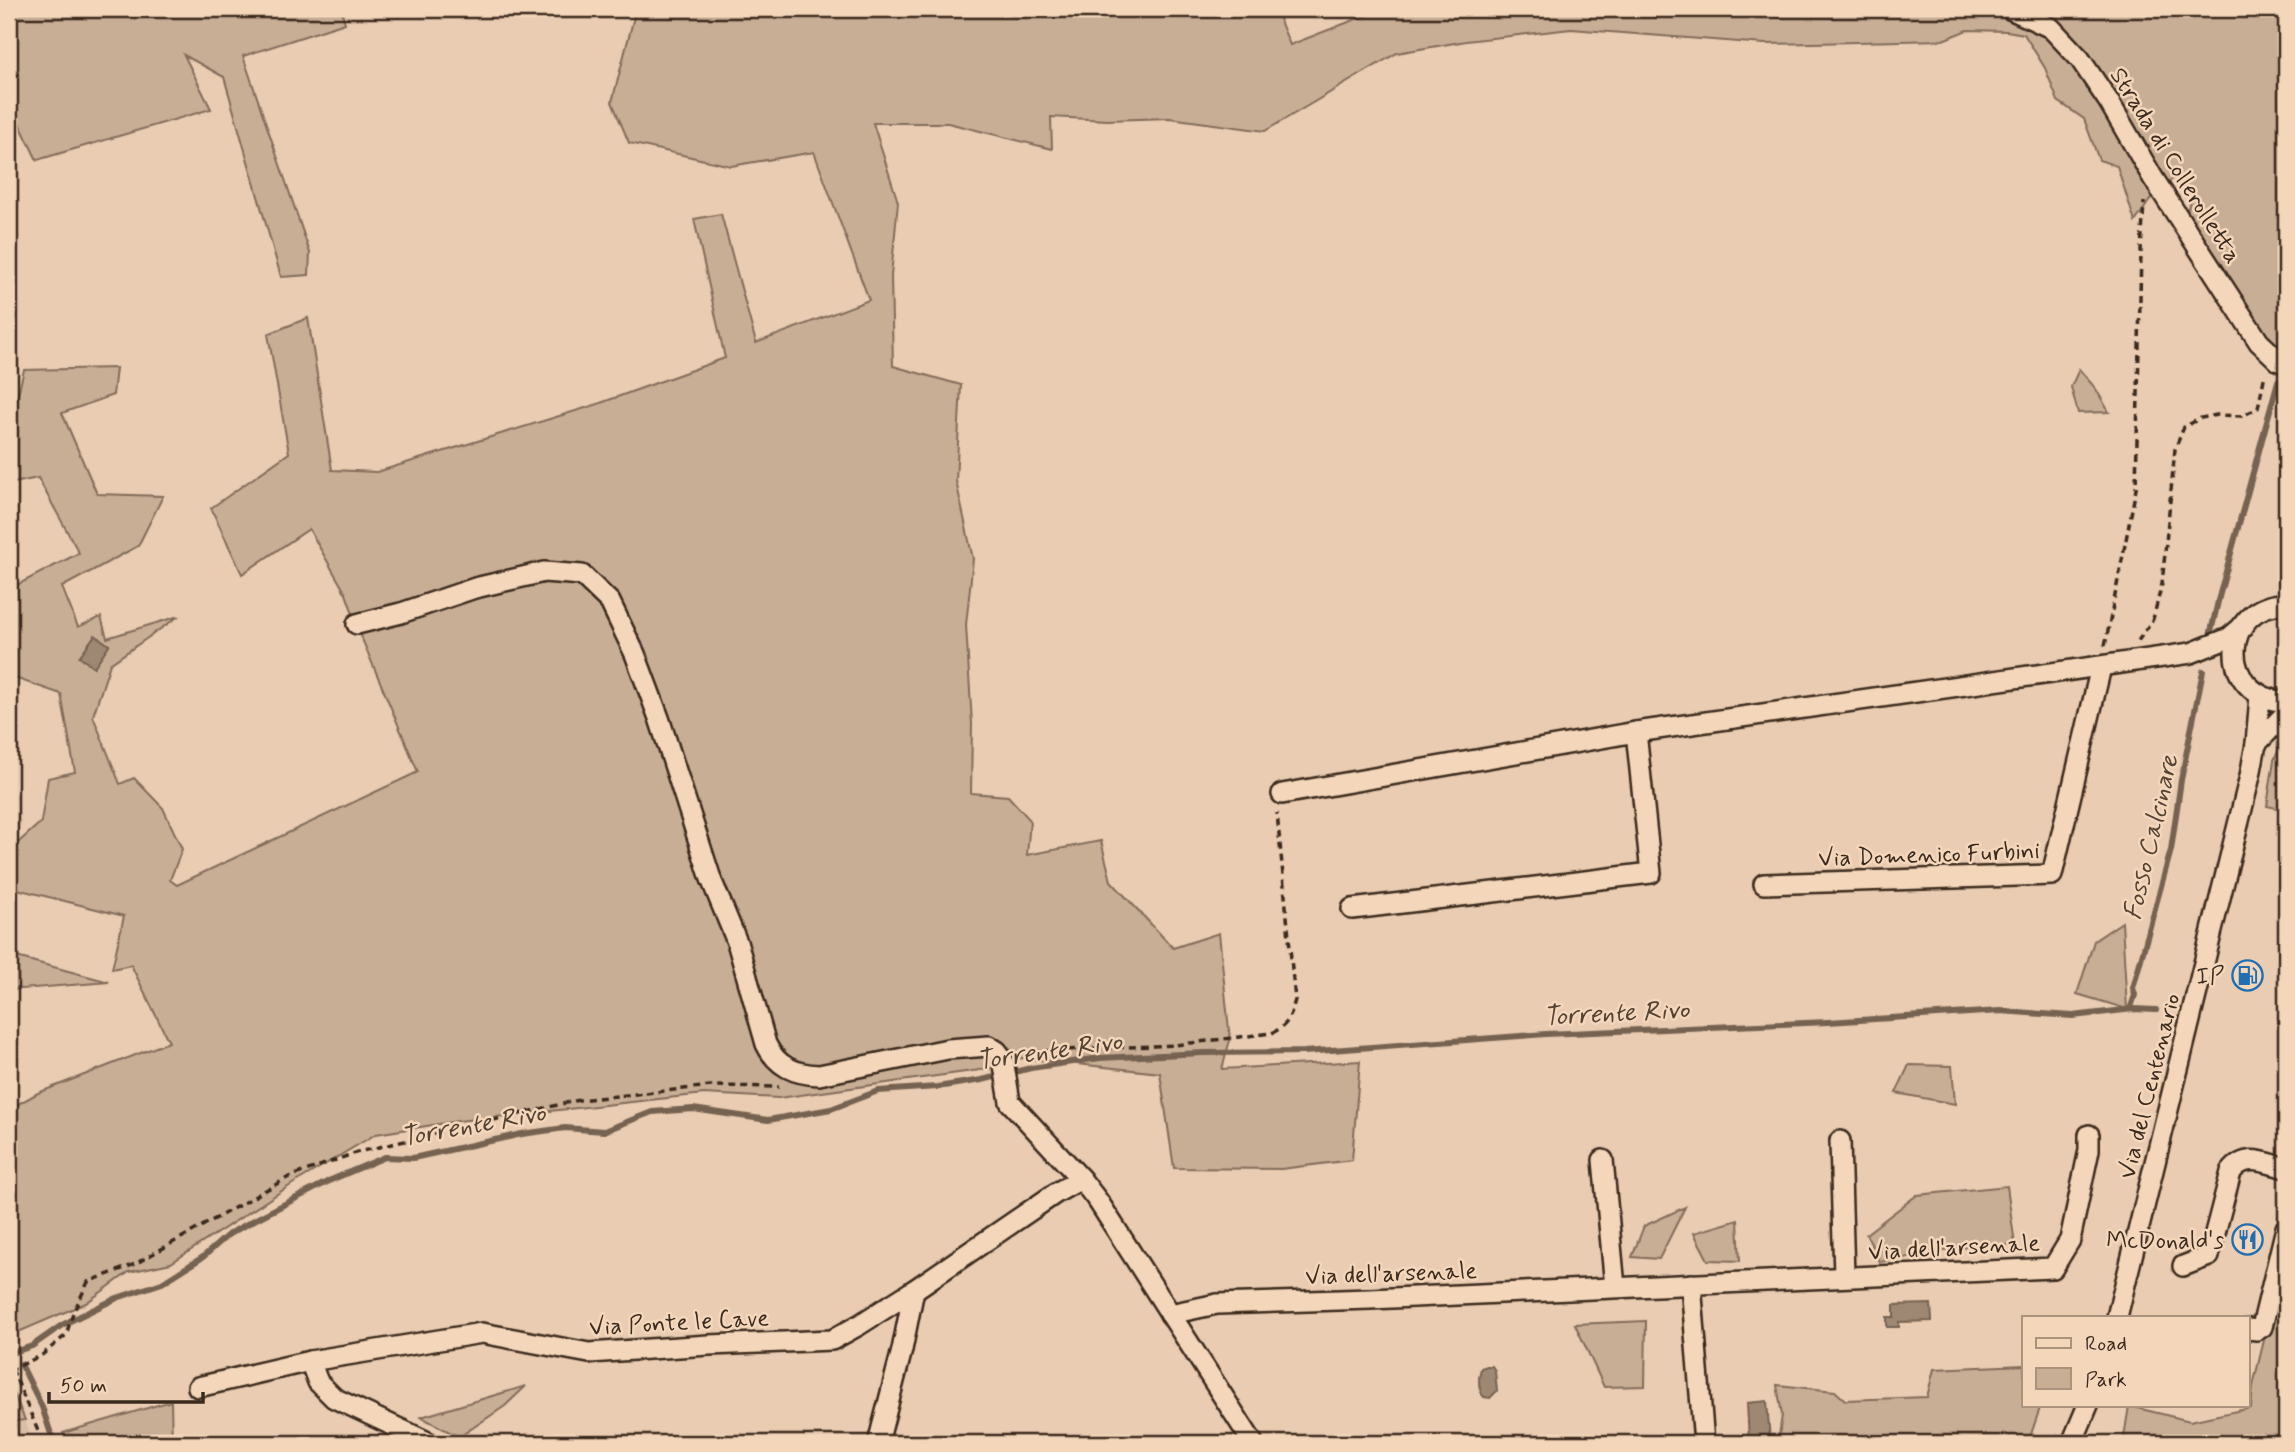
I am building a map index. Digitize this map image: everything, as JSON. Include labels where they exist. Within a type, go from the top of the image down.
[{"type":"street","name":"Strada di Collerolletta","points":[[2010,9],[2051,29],[2080,59],[2259,342],[2286,364]]},
{"type":"street","points":[[357,624],[401,613],[475,587],[544,572],[582,575],[610,602],[635,654],[711,879],[737,942],[772,1057],[802,1074],[819,1075],[948,1049],[989,1046],[1000,1056],[1009,1095],[1081,1179],[1253,1443]]},
{"type":"street","points":[[1282,794],[1636,733],[2192,653],[2230,638],[2260,610],[2279,605],[2286,586]]},
{"type":"street","points":[[2242,627],[2235,648],[2235,659],[2243,680],[2260,696],[2286,702]]},
{"type":"street","points":[[2192,653],[2235,659]]},
{"type":"street","name":"Via Domenico Furbini","points":[[1763,884],[2052,875],[2101,667]]},
{"type":"street","name":"Via del Centenario","points":[[2117,1316],[2250,776],[2260,696]]},
{"type":"street","points":[[2256,744],[2286,713]]},
{"type":"street","points":[[1352,909],[1651,873],[1636,733]]},
{"type":"street","name":"Via dell'arsenale","points":[[1170,1314],[1217,1304],[2053,1268],[2070,1240],[2090,1150],[2089,1135]]},
{"type":"street","name":"Via dell'arsenale","points":[[1840,1141],[1844,1276]]},
{"type":"street","points":[[1603,1160],[1615,1287]]},
{"type":"street","points":[[2183,1266],[2209,1256],[2231,1172],[2237,1163],[2247,1160],[2286,1168]]},
{"type":"street","name":"Via Ponte le Cave","points":[[198,1387],[310,1361],[482,1333],[589,1353],[832,1340],[914,1290],[1056,1193],[1081,1179]]},
{"type":"street","points":[[2250,1329],[2262,1327],[2286,1228]]},
{"type":"street","points":[[1691,1284],[1704,1443]]},
{"type":"street","points":[[878,1443],[914,1290]]},
{"type":"street","points":[[310,1361],[318,1382],[334,1398],[429,1443]]},
{"type":"street","points":[[2072,1443],[2088,1406]]},
{"type":"street","points":[[2087,1443],[2096,1406]]},
{"type":"path","points":[[2101,667],[2136,489],[2141,251],[2145,193],[2153,178]]},
{"type":"path","points":[[2132,643],[2139,640],[2153,619],[2162,584],[2175,449],[2184,427],[2201,418],[2217,415],[2242,416],[2258,408],[2269,351]]},
{"type":"path","points":[[1000,1056],[1020,1052],[1175,1045],[1272,1033],[1283,1028],[1290,1017],[1295,1000],[1276,809],[1282,794]]},
{"type":"path","points":[[43,1443],[11,1369],[42,1354],[66,1335],[88,1282],[135,1264],[289,1177],[358,1152],[579,1100],[711,1086],[790,1087]]},
{"type":"shaded area","points":[[95,635],[109,645],[94,667],[79,657]]},
{"type":"shaded area","points":[[1931,1304],[1932,1321],[1899,1322],[1899,1327],[1887,1327],[1887,1317],[1894,1317],[1894,1305]]},
{"type":"shaded area","points":[[1492,1366],[1495,1371],[1497,1391],[1490,1398],[1484,1397],[1479,1384],[1481,1368]]},
{"type":"shaded area","points":[[1767,1401],[1770,1441],[1749,1442],[1747,1403]]},
{"type":"shaded area","points":[[25,1420],[32,1443],[9,1443],[9,1422]]},
{"type":"green space","points":[[9,9],[341,9],[345,23],[243,56],[310,253],[309,275],[281,277],[224,77],[184,55],[211,109],[37,160],[9,102]]},
{"type":"green space","points":[[636,9],[1275,9],[1290,45],[1382,9],[2286,9],[2286,354],[2267,343],[2192,222],[2187,212],[2191,196],[2178,174],[2152,197],[2135,222],[2117,166],[2099,160],[2084,119],[2058,101],[2045,68],[2024,34],[2007,31],[1967,30],[1943,40],[1765,44],[1571,29],[1466,41],[1397,53],[1265,131],[1170,118],[1107,120],[1051,117],[1052,149],[948,123],[873,123],[898,202],[891,276],[893,366],[961,385],[956,481],[973,559],[966,625],[972,724],[971,793],[1008,796],[1030,820],[1027,855],[1101,841],[1111,881],[1173,948],[1219,933],[1230,1040],[1222,1069],[1360,1061],[1352,1160],[1281,1169],[1174,1168],[1160,1073],[1021,1058],[994,1068],[779,1098],[704,1094],[458,1121],[376,1134],[294,1183],[171,1263],[129,1272],[86,1303],[9,1336],[9,1109],[38,1093],[169,1042],[131,965],[112,969],[124,916],[9,887],[9,851],[41,822],[48,778],[75,772],[61,694],[9,676],[9,589],[79,553],[38,478],[9,484],[9,430],[24,370],[116,368],[113,395],[62,413],[97,494],[163,496],[138,546],[62,587],[78,627],[101,617],[107,638],[179,616],[110,664],[93,716],[120,784],[134,778],[163,808],[182,849],[170,880],[177,885],[418,772],[346,594],[309,529],[242,574],[211,508],[289,453],[268,334],[308,318],[332,470],[377,472],[595,405],[725,358],[694,219],[721,214],[756,343],[869,300],[814,152],[731,166],[629,143],[612,102]]},
{"type":"green space","points":[[2079,369],[2096,389],[2109,412],[2078,413],[2071,387]]},
{"type":"green space","points":[[2286,734],[2286,810],[2267,806],[2274,760]]},
{"type":"green space","points":[[2122,922],[2127,1009],[2077,994],[2094,941]]},
{"type":"green space","points":[[9,955],[109,982],[9,990]]},
{"type":"green space","points":[[1909,1065],[1952,1066],[1955,1104],[1896,1093]]},
{"type":"green space","points":[[2007,1186],[2015,1245],[1979,1245],[1880,1262],[1866,1234],[1917,1195]]},
{"type":"green space","points":[[1685,1207],[1659,1259],[1632,1257],[1644,1226]]},
{"type":"green space","points":[[1738,1220],[1740,1261],[1708,1260],[1694,1233]]},
{"type":"green space","points":[[2286,1248],[2286,1443],[2123,1443],[2129,1406],[2190,1421],[2251,1408],[2253,1386]]},
{"type":"green space","points":[[1646,1321],[1645,1386],[1604,1387],[1575,1324]]},
{"type":"green space","points":[[2022,1365],[2022,1406],[2041,1406],[2028,1443],[1778,1443],[1782,1415],[1777,1385],[1835,1391],[1845,1400],[1927,1397],[1934,1369]]},
{"type":"green space","points":[[9,1383],[25,1420],[9,1422]]},
{"type":"green space","points":[[526,1386],[505,1406],[459,1437],[421,1417]]},
{"type":"green space","points":[[171,1401],[172,1443],[66,1443],[63,1433]]},
{"type":"waterway","name":"Fosso Calcinare","points":[[2210,636],[2278,381]]},
{"type":"waterway","name":"Fosso Calcinare","points":[[2133,1009],[2133,988],[2171,850],[2181,780],[2203,671]]},
{"type":"waterway","name":"Torrente Rivo","points":[[9,1354],[32,1346],[62,1325],[117,1298],[162,1283],[203,1257],[229,1234],[331,1180],[385,1157],[413,1158],[522,1134],[565,1128],[604,1131],[652,1112],[693,1109],[768,1120],[831,1109],[878,1091],[937,1087],[1031,1068],[1100,1058],[1304,1052],[1546,1034],[1828,1022],[2000,1011],[2073,1016],[2133,1009],[2156,1010]]},
{"type":"waterway","points":[[21,1364],[42,1407],[54,1443]]},
{"type":"place","name":"IP","points":[[2247,976]]},
{"type":"place","name":"McDonald's","points":[[2247,1240]]}]
